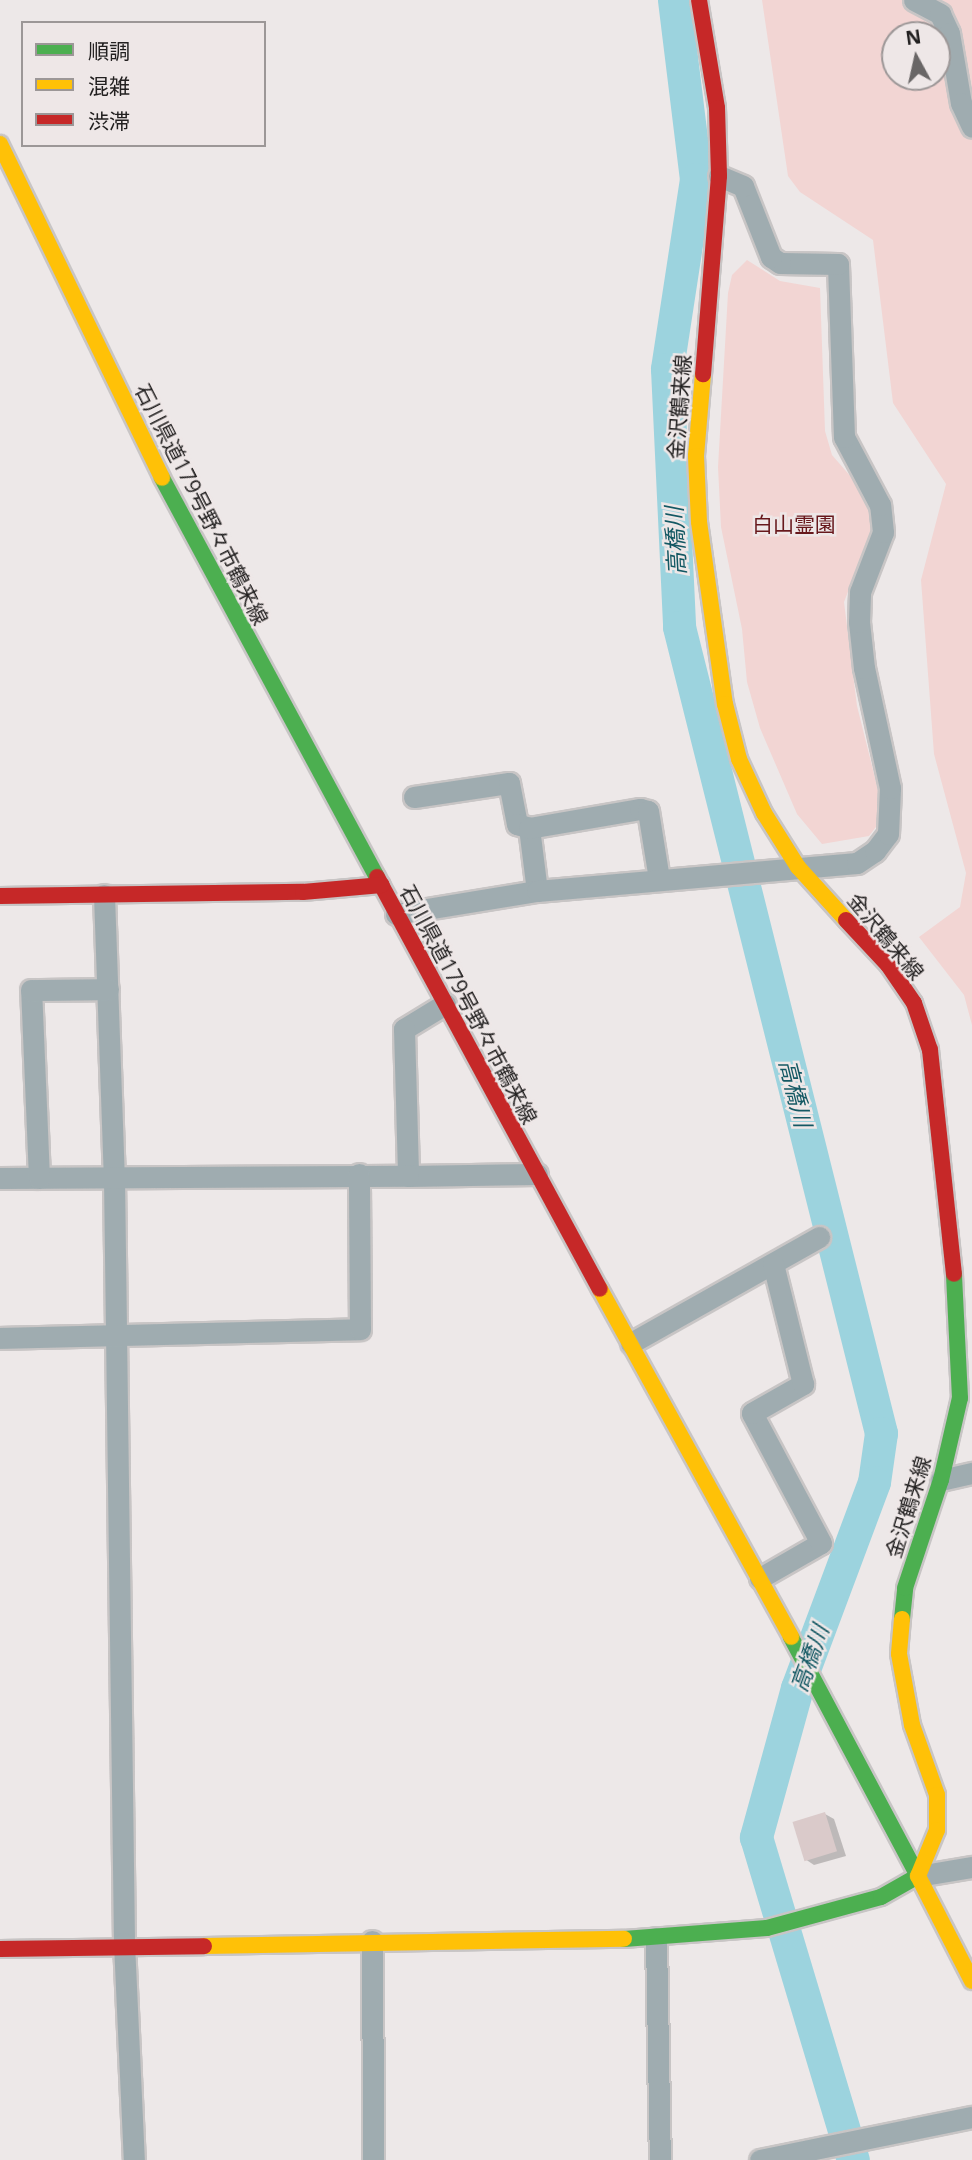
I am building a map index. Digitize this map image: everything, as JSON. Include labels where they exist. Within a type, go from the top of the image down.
[{"type":"main road","name":"金沢鶴来線","points":[[699,0],[717,108],[719,176],[699,391],[699,522],[725,704],[739,759],[764,813],[798,867],[888,965],[914,1003],[930,1051],[952,1236],[966,1400],[905,1588],[899,1654],[912,1725],[937,1795],[937,1830],[918,1875]]},
{"type":"main road","name":"石川県道179号野々市鶴来線","points":[[0,144],[169,492],[537,1174],[884,1805],[918,1875]]},
{"type":"main road","points":[[0,896],[303,892],[382,885]]},
{"type":"main road","points":[[0,1949],[124,1943],[656,1937],[770,1927],[792,1922],[881,1897],[918,1875],[972,1981]]},
{"type":"street","points":[[915,0],[940,14],[949,33],[961,103],[972,127]]},
{"type":"street","points":[[396,914],[537,891],[857,863],[875,851],[888,834],[890,788],[866,680],[859,622],[860,592],[883,532],[880,505],[844,437],[838,264],[780,263],[771,257],[743,186],[719,176]]},
{"type":"street","points":[[414,797],[509,783],[517,824],[529,828],[648,811],[659,879]]},
{"type":"street","points":[[529,828],[537,891]]},
{"type":"street","points":[[104,895],[114,1178],[124,1943],[134,2160]]},
{"type":"street","points":[[39,1178],[31,990],[108,989]]},
{"type":"street","points":[[408,1176],[404,1029],[445,1004]]},
{"type":"street","points":[[0,1338],[360,1329],[359,1174]]},
{"type":"street","points":[[0,1178],[537,1174]]},
{"type":"street","points":[[631,1343],[819,1237]]},
{"type":"street","points":[[760,1578],[821,1543],[752,1412],[803,1384],[772,1264]]},
{"type":"street","points":[[941,1480],[972,1473]]},
{"type":"street","points":[[918,1875],[972,1867]]},
{"type":"street","points":[[656,1937],[660,2160]]},
{"type":"street","points":[[372,1941],[373,2160]]},
{"type":"street","points":[[760,2160],[972,2117]]},
{"type":"green space","points":[[762,0],[972,0],[972,1025],[964,995],[919,937],[960,907],[966,873],[934,754],[921,580],[946,484],[893,403],[873,240],[800,192],[788,176]]},
{"type":"green space","name":"白山霊園","points":[[747,260],[780,281],[820,288],[825,431],[832,455],[865,493],[873,509],[870,535],[844,602],[857,706],[881,802],[879,823],[869,836],[822,844],[797,814],[760,728],[747,682],[742,629],[721,527],[718,467],[728,293],[732,275]]},
{"type":"building","points":[[825,1812],[837,1851],[804,1861],[792,1822]]},
{"type":"waterway","name":"高橋川","points":[[674,0],[696,179],[667,369],[679,627],[881,1433],[874,1482],[797,1688],[756,1837],[853,2160]]},
{"type":"traffic: fast","points":[[162,478],[377,877]]},
{"type":"traffic: fast","points":[[902,1619],[905,1588],[941,1480],[960,1398],[954,1274]]},
{"type":"traffic: fast","points":[[624,1939],[767,1928],[881,1897],[918,1876],[791,1637]]},
{"type":"traffic: slow","points":[[0,144],[162,478]]},
{"type":"traffic: slow","points":[[703,374],[696,456],[699,522],[725,704],[739,759],[764,813],[798,867],[846,920]]},
{"type":"traffic: slow","points":[[600,1289],[791,1637]]},
{"type":"traffic: slow","points":[[902,1619],[899,1654],[912,1725],[937,1795],[937,1830],[918,1876],[972,1981]]},
{"type":"traffic: slow","points":[[204,1946],[624,1939]]},
{"type":"traffic: jam","points":[[699,0],[717,108],[719,176],[703,374]]},
{"type":"traffic: jam","points":[[377,877],[600,1289]]},
{"type":"traffic: jam","points":[[0,896],[303,892],[382,885]]},
{"type":"traffic: jam","points":[[846,920],[888,965],[914,1003],[930,1050],[954,1274]]},
{"type":"traffic: jam","points":[[0,1949],[204,1946]]}]
